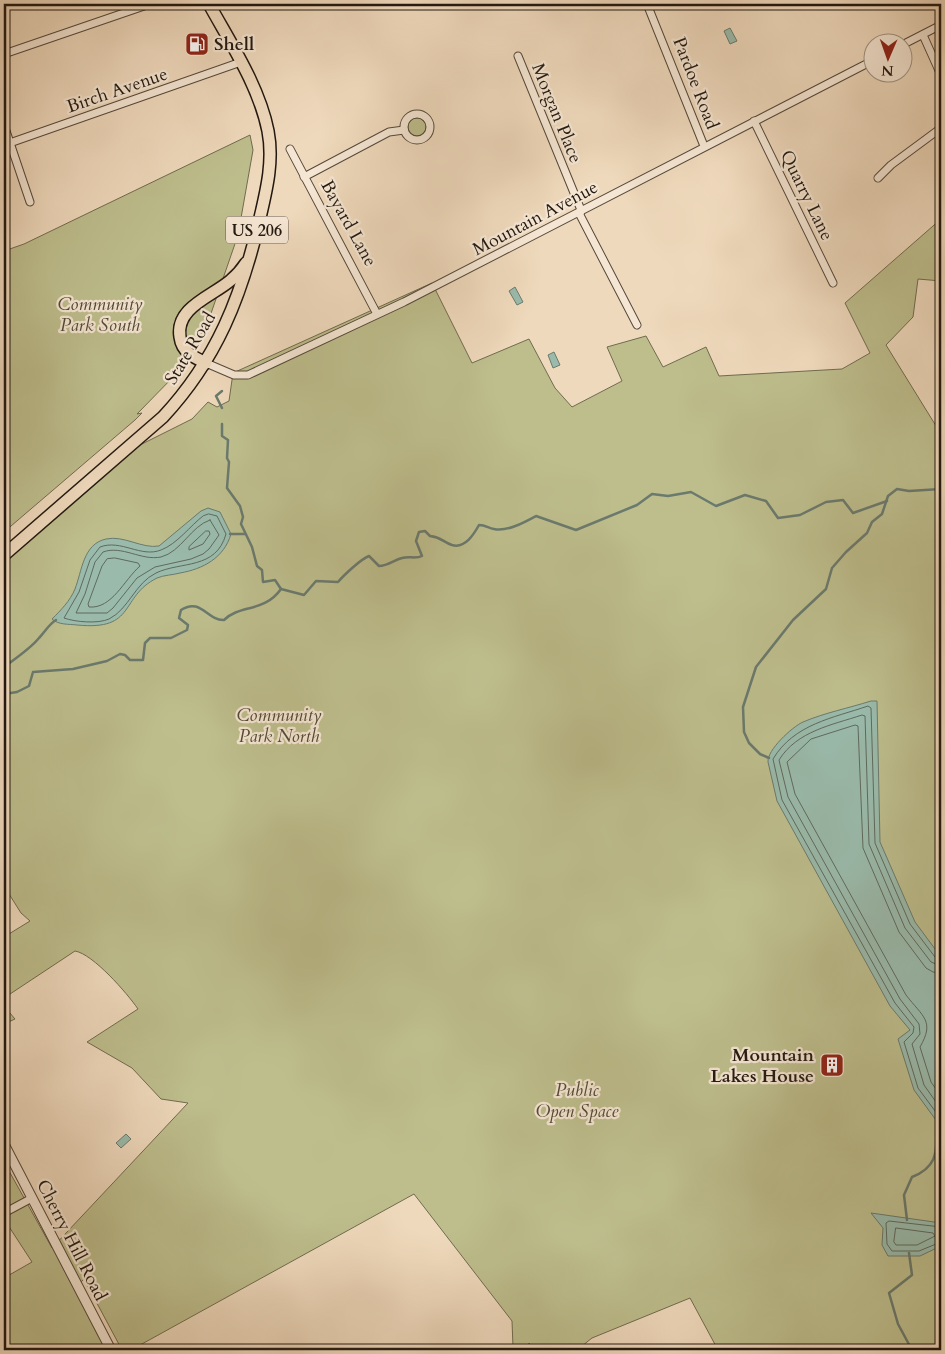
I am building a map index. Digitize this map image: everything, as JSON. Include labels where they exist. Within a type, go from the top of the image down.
[{"type":"highway","name":"US 206","points":[[210,4],[241,62]]},
{"type":"highway","name":"State Road","points":[[4,555],[163,417],[180,399],[206,364],[233,309],[252,250],[270,168],[266,125],[253,88],[241,62]]},
{"type":"highway","points":[[206,364],[191,356],[181,343],[182,319],[191,308],[231,280],[246,263],[252,250]]},
{"type":"street","points":[[4,54],[150,4]]},
{"type":"street","name":"Pardoe Road","points":[[648,4],[704,146]]},
{"type":"street","points":[[912,41],[941,25]]},
{"type":"street","points":[[923,35],[941,75]]},
{"type":"street","name":"Morgan Place","points":[[518,56],[581,210],[580,215],[637,325]]},
{"type":"street","name":"Birch Avenue","points":[[7,144],[241,62]]},
{"type":"street","name":"Mountain Avenue","points":[[206,364],[234,375],[248,375],[525,241],[704,146],[862,66]]},
{"type":"street","name":"Quarry Lane","points":[[754,121],[833,283]]},
{"type":"street","points":[[4,125],[7,144],[30,202]]},
{"type":"street","points":[[878,178],[891,165],[941,128]]},
{"type":"street","points":[[304,178],[389,132],[404,130]]},
{"type":"street","name":"Bayard Lane","points":[[290,149],[377,314]]},
{"type":"street","name":"Cherry Hill Road","points":[[4,1144],[111,1350]]},
{"type":"street","points":[[4,1213],[32,1198]]},
{"type":"green space","points":[[417,118],[423,121],[426,127],[423,133],[417,136],[411,133],[408,127],[411,121]]},
{"type":"green space","name":"Community Park South","points":[[250,135],[253,150],[238,235],[207,325],[179,371],[137,414],[142,413],[135,420],[4,532],[4,251],[24,244]]},
{"type":"green space","points":[[941,219],[941,281],[918,279],[913,317],[886,345],[941,434],[941,1350],[718,1350],[690,1298],[592,1338],[577,1350],[535,1350],[529,1343],[526,1350],[513,1347],[512,1321],[414,1194],[131,1350],[122,1350],[84,1279],[76,1287],[111,1350],[4,1350],[4,1278],[32,1262],[4,1219],[4,1162],[52,1248],[188,1103],[161,1099],[132,1068],[87,1042],[138,1009],[109,975],[91,959],[75,951],[4,998],[4,937],[30,921],[21,913],[4,886],[4,560],[140,445],[192,419],[208,402],[217,407],[229,401],[233,373],[432,283],[472,363],[529,339],[555,388],[572,407],[622,381],[607,347],[646,336],[663,367],[706,347],[719,376],[842,369],[870,353],[845,303]]},
{"type":"green space","points":[[4,1006],[15,1019],[4,1024]]},
{"type":"water","points":[[730,28],[737,41],[730,44],[724,31]]},
{"type":"water","points":[[515,287],[523,302],[517,305],[509,291]]},
{"type":"water","points":[[554,352],[560,365],[553,368],[548,355]]},
{"type":"water","points":[[208,508],[220,512],[231,534],[223,550],[212,561],[197,569],[157,578],[137,594],[119,618],[109,623],[77,625],[60,623],[52,619],[71,597],[84,559],[92,546],[98,542],[113,538],[146,546],[159,546],[201,511]]},
{"type":"water","points":[[871,701],[877,701],[880,842],[915,922],[941,957],[941,1127],[914,1090],[898,1039],[910,1030],[890,1006],[777,801],[768,762],[776,745],[803,722]]},
{"type":"water","points":[[126,1134],[131,1139],[121,1148],[116,1143]]},
{"type":"water","points":[[871,1213],[941,1223],[941,1246],[920,1256],[888,1256],[882,1245],[883,1228]]},
{"type":"waterway","points":[[222,391],[216,396],[222,408]]},
{"type":"waterway","points":[[222,424],[222,436],[228,440],[227,488],[240,506],[243,517],[241,524],[252,547],[257,566],[262,570],[263,582],[275,580],[281,589]]},
{"type":"waterway","points":[[769,758],[760,754],[749,743],[744,732],[743,707],[756,667],[793,620],[826,589],[832,568],[867,533],[872,522],[882,514],[888,496],[897,489],[909,491],[941,489]]},
{"type":"waterway","points":[[4,694],[17,692],[29,686],[33,672],[73,669],[107,661],[120,654],[125,655],[130,660],[143,660],[145,643],[150,638],[171,638],[187,630],[188,625],[179,618],[181,610],[188,607],[194,606],[213,617],[224,620],[237,612],[267,602],[281,589],[304,595],[316,581],[338,582],[348,571],[369,556],[379,566],[402,558],[422,556],[416,541],[419,532],[425,531],[430,536],[457,546],[465,543],[479,525],[499,530],[516,526],[536,516],[576,530],[637,505],[652,494],[668,496],[691,492],[716,506],[745,495],[766,501],[778,518],[800,515],[826,502],[843,500],[853,513],[887,501]]},
{"type":"waterway","points":[[230,534],[245,534]]},
{"type":"waterway","points":[[4,667],[31,646],[56,620]]},
{"type":"waterway","points":[[907,1220],[904,1195],[912,1177],[922,1172],[933,1161],[938,1120]]},
{"type":"waterway","points":[[909,1253],[912,1275],[889,1293],[898,1324],[912,1350]]},
{"type":"place","name":"Shell","points":[[197,44]]},
{"type":"place","name":"Mountain Lakes House","points":[[832,1065]]},
{"type":"park label","name":"Community Park North","points":[[279,725]]},
{"type":"park label","name":"Public Open Space","points":[[577,1100]]}]
